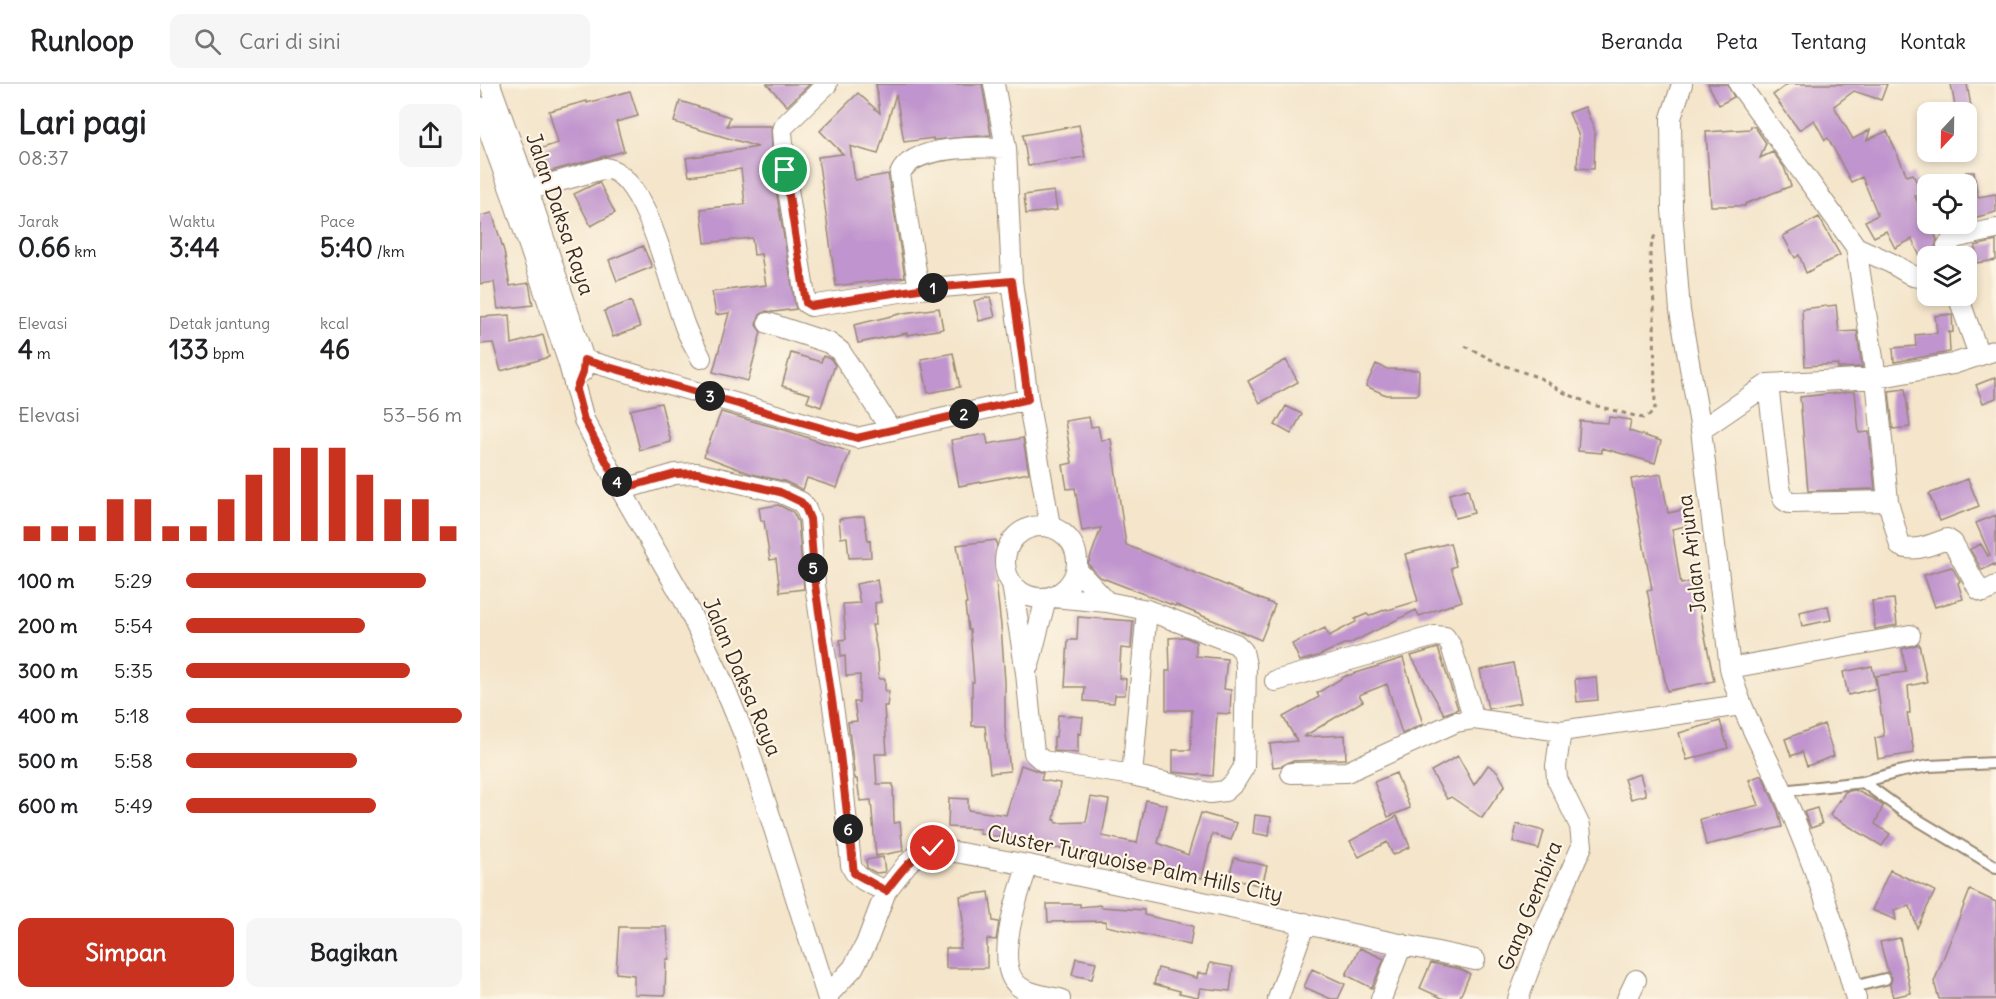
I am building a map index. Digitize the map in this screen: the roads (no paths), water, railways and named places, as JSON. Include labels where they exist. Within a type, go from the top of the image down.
[{"type":"street","name":"Jalan Daksa Raya","points":[[490,84],[528,190],[576,361]]},
{"type":"street","points":[[827,84],[782,131],[785,170],[806,303],[811,306],[919,289],[1012,281]]},
{"type":"street","points":[[994,84],[1006,148],[1012,281],[1028,399],[1050,526]]},
{"type":"street","name":"Jalan Arjuna","points":[[1682,84],[1671,118],[1672,209],[1680,311],[1701,430],[1730,668],[1741,705],[1782,790],[1817,882],[1854,993]]},
{"type":"street","points":[[1739,84],[1856,247],[1876,378],[1888,501],[1900,546],[1908,550],[1947,539],[1953,543],[1978,590],[1984,592],[1996,586]]},
{"type":"street","name":"Jalan Daksa Raya","points":[[481,114],[576,361],[583,372],[576,390],[584,420],[684,600],[745,737],[827,997]]},
{"type":"street","points":[[919,289],[900,174],[902,168],[928,154],[966,147],[1006,148]]},
{"type":"street","points":[[528,190],[606,168],[622,176],[633,190],[651,226],[686,329],[701,358]]},
{"type":"street","points":[[1947,246],[1954,238],[1996,229]]},
{"type":"street","points":[[1856,247],[1917,277]]},
{"type":"street","points":[[1701,430],[1768,384],[1876,378],[1953,364],[1988,352],[1963,306]]},
{"type":"street","points":[[768,323],[829,343],[840,351],[891,430]]},
{"type":"street","points":[[576,361],[857,438],[1028,399]]},
{"type":"street","points":[[1768,384],[1780,488],[1784,500],[1790,503],[1888,501]]},
{"type":"street","points":[[621,489],[675,474],[697,473],[780,492],[801,502],[805,507],[810,519],[815,585],[840,754],[851,865],[854,873],[886,891]]},
{"type":"street","points":[[1012,584],[1022,593],[1034,598],[1050,597],[1107,602],[1147,610],[1236,644],[1243,651],[1246,665],[1244,767],[1234,783],[1225,791],[1210,793],[1132,775],[1043,761],[1037,758],[1034,753],[1026,673],[1012,584],[1004,563],[1005,552],[1010,542],[1018,534],[1038,525],[1050,526],[1069,538],[1078,559],[1077,570],[1064,591],[1050,597],[1026,673]]},
{"type":"street","points":[[1077,570],[1107,602]]},
{"type":"street","points":[[1132,775],[1147,610]]},
{"type":"street","points":[[1730,668],[1910,635]]},
{"type":"street","points":[[1275,681],[1435,636],[1445,637],[1451,646],[1474,719]]},
{"type":"street","points":[[1291,773],[1347,772],[1456,722],[1474,719],[1561,731],[1741,705]]},
{"type":"street","name":"Gang Gembira","points":[[1518,999],[1540,940],[1582,846],[1581,826],[1557,779],[1556,766],[1561,731]]},
{"type":"street","name":"Cluster Turquoise Palm Hills City","points":[[827,997],[853,968],[866,944],[886,891],[907,864],[916,856],[933,848],[1028,865],[1475,960]]},
{"type":"street","points":[[1028,865],[1015,901],[1008,941],[1008,963],[1012,977],[1020,987],[1060,999]]},
{"type":"street","points":[[1278,999],[1305,924]]},
{"type":"street","points":[[1381,999],[1402,944]]},
{"type":"street","points":[[1628,999],[1636,980]]},
{"type":"lane","points":[[1782,790],[1863,782],[1929,766],[1996,763]]},
{"type":"lane","points":[[1863,782],[1903,811],[1996,867]]},
{"type":"lane","points":[[1854,993],[1885,979]]}]
